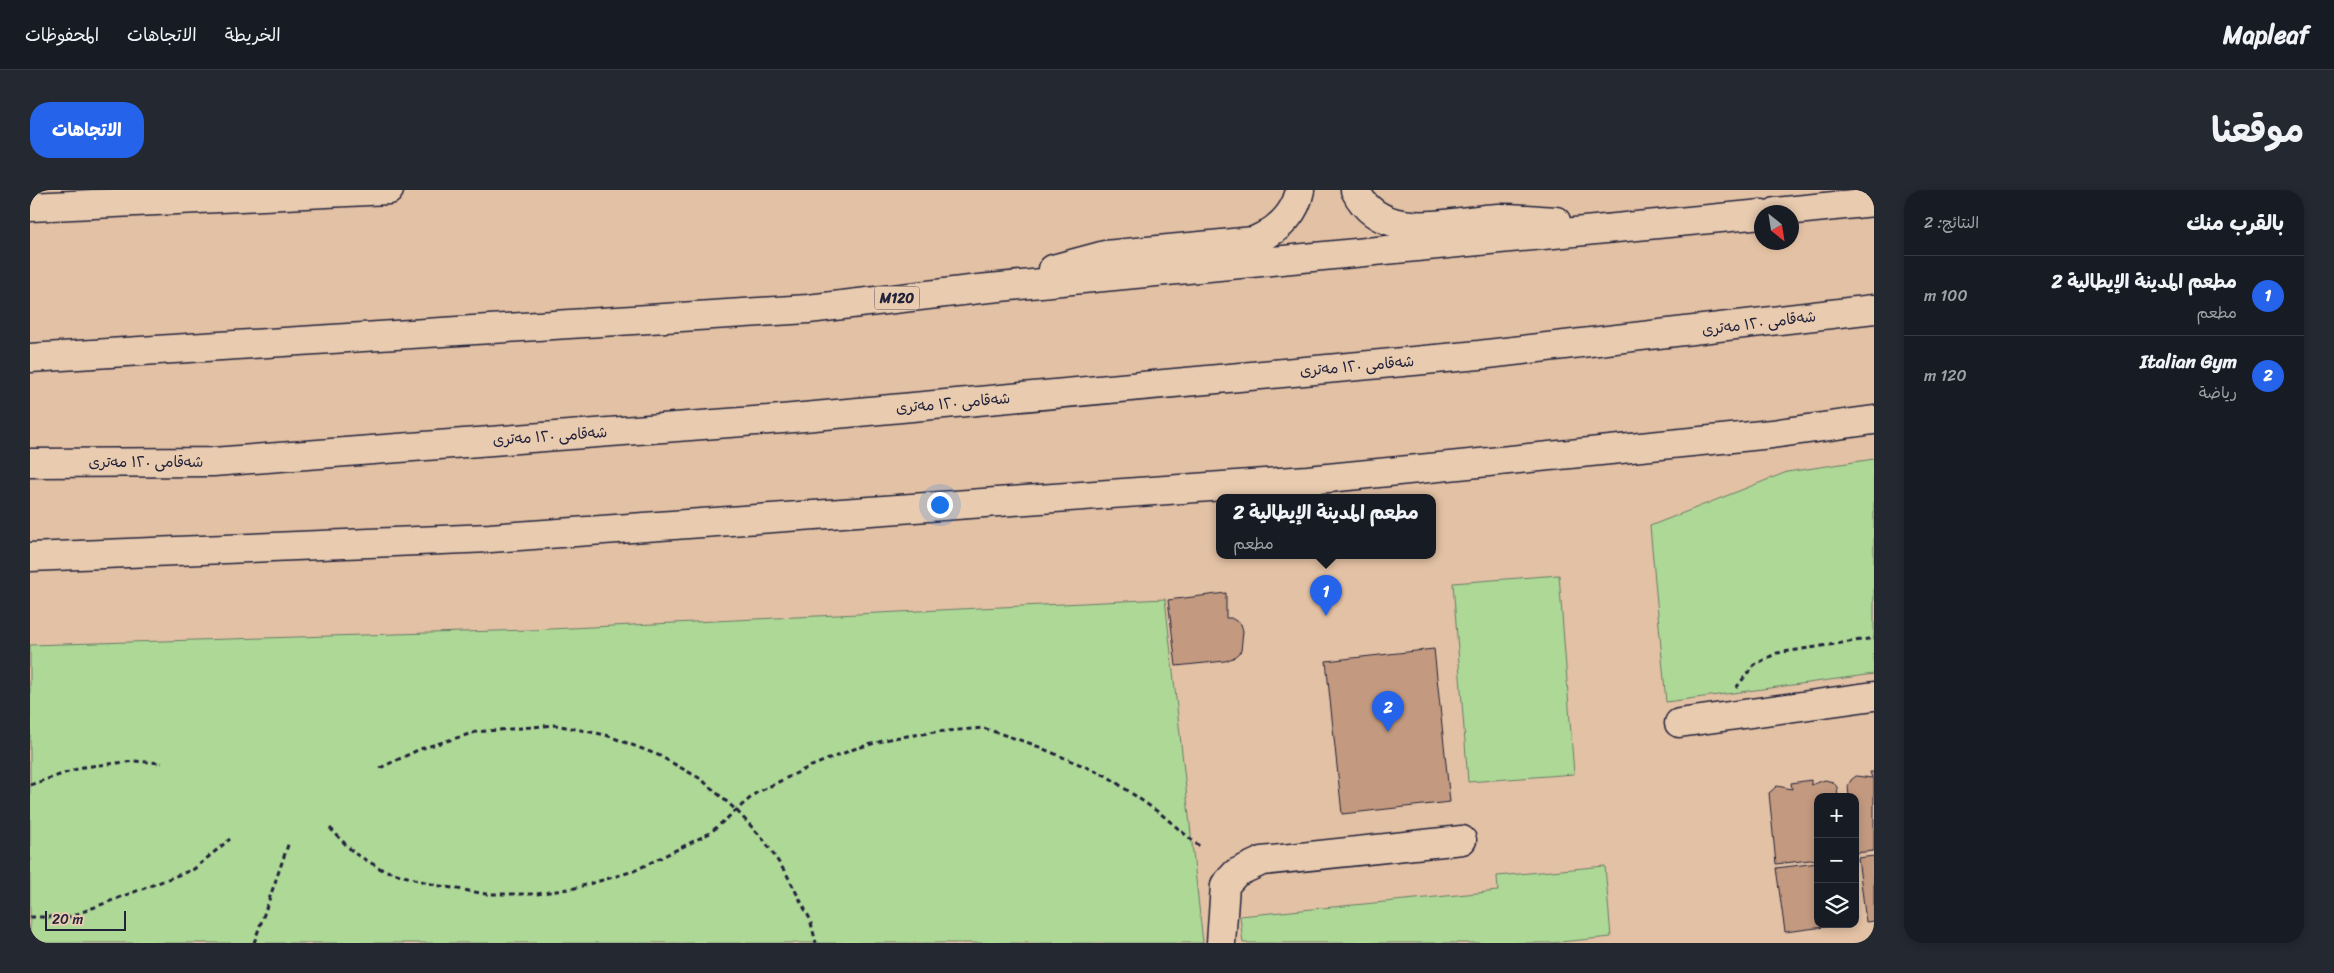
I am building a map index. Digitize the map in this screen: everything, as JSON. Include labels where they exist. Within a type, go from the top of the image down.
[{"type":"main road","points":[[30,207],[379,190]]},
{"type":"main road","points":[[979,289],[1105,255],[1254,241],[1273,232],[1281,225],[1294,208],[1300,190]]},
{"type":"main road","points":[[1355,190],[1363,203],[1379,216],[1404,225],[1499,218],[1654,226]]},
{"type":"main road","points":[[1799,210],[1874,202]]},
{"type":"main road","name":"M120","points":[[30,358],[808,309],[979,289],[1654,226],[1754,215]]},
{"type":"main road","name":"شەقامی ١٢٠ مەتری","points":[[30,463],[213,462],[782,419],[1479,355],[1874,309]]},
{"type":"main road","points":[[30,557],[490,538],[1289,482],[1772,434],[1874,420]]},
{"type":"main road","points":[[1679,723],[1874,696]]},
{"type":"main road","points":[[1221,943],[1225,885],[1236,873],[1262,861],[1462,840]]},
{"type":"path","points":[[1724,717],[1728,703],[1743,676],[1765,657],[1777,652],[1874,638]]},
{"type":"path","points":[[380,768],[420,749],[476,732],[555,725],[606,735],[658,755],[701,778],[736,810],[764,840],[787,875],[810,919],[816,943]]},
{"type":"path","points":[[330,828],[354,853],[382,870],[435,885],[486,894],[537,894],[575,888],[634,871],[710,833],[756,793],[809,766],[854,749],[893,738],[983,728],[1032,744],[1107,776],[1161,814],[1199,846]]},
{"type":"path","points":[[30,785],[83,767],[134,761],[162,763]]},
{"type":"path","points":[[30,917],[69,917],[194,870],[230,839]]},
{"type":"path","points":[[254,943],[289,842]]},
{"type":"green space","points":[[1874,459],[1874,674],[1666,702],[1650,526],[1787,472]]},
{"type":"green space","points":[[1559,575],[1574,774],[1468,782],[1453,583]]},
{"type":"green space","points":[[1165,599],[1203,943],[30,943],[30,645],[530,630]]},
{"type":"green space","points":[[1605,866],[1611,937],[1550,943],[1243,943],[1240,916],[1498,891],[1497,876]]},
{"type":"building","points":[[1226,593],[1226,618],[1231,618],[1241,624],[1243,631],[1241,651],[1233,658],[1225,661],[1176,666],[1168,600]]},
{"type":"building","points":[[1434,649],[1450,802],[1342,814],[1326,661]]},
{"type":"building","points":[[1870,772],[1874,772],[1874,851],[1859,853],[1859,793],[1849,793],[1848,786],[1856,776],[1872,778]]},
{"type":"building","points":[[1811,780],[1811,785],[1825,780],[1833,782],[1837,787],[1838,793],[1814,793],[1814,859],[1776,864],[1769,793],[1777,786],[1792,789],[1791,783]]},
{"type":"building","points":[[1874,856],[1874,921],[1866,922],[1859,858]]},
{"type":"building","points":[[1814,863],[1814,928],[1816,928],[1785,932],[1776,868]]},
{"type":"place","name":"مطعم المدينة الإيطالية 2","points":[[1326,616]]},
{"type":"place","name":"Italian Gym","points":[[1388,732]]}]
